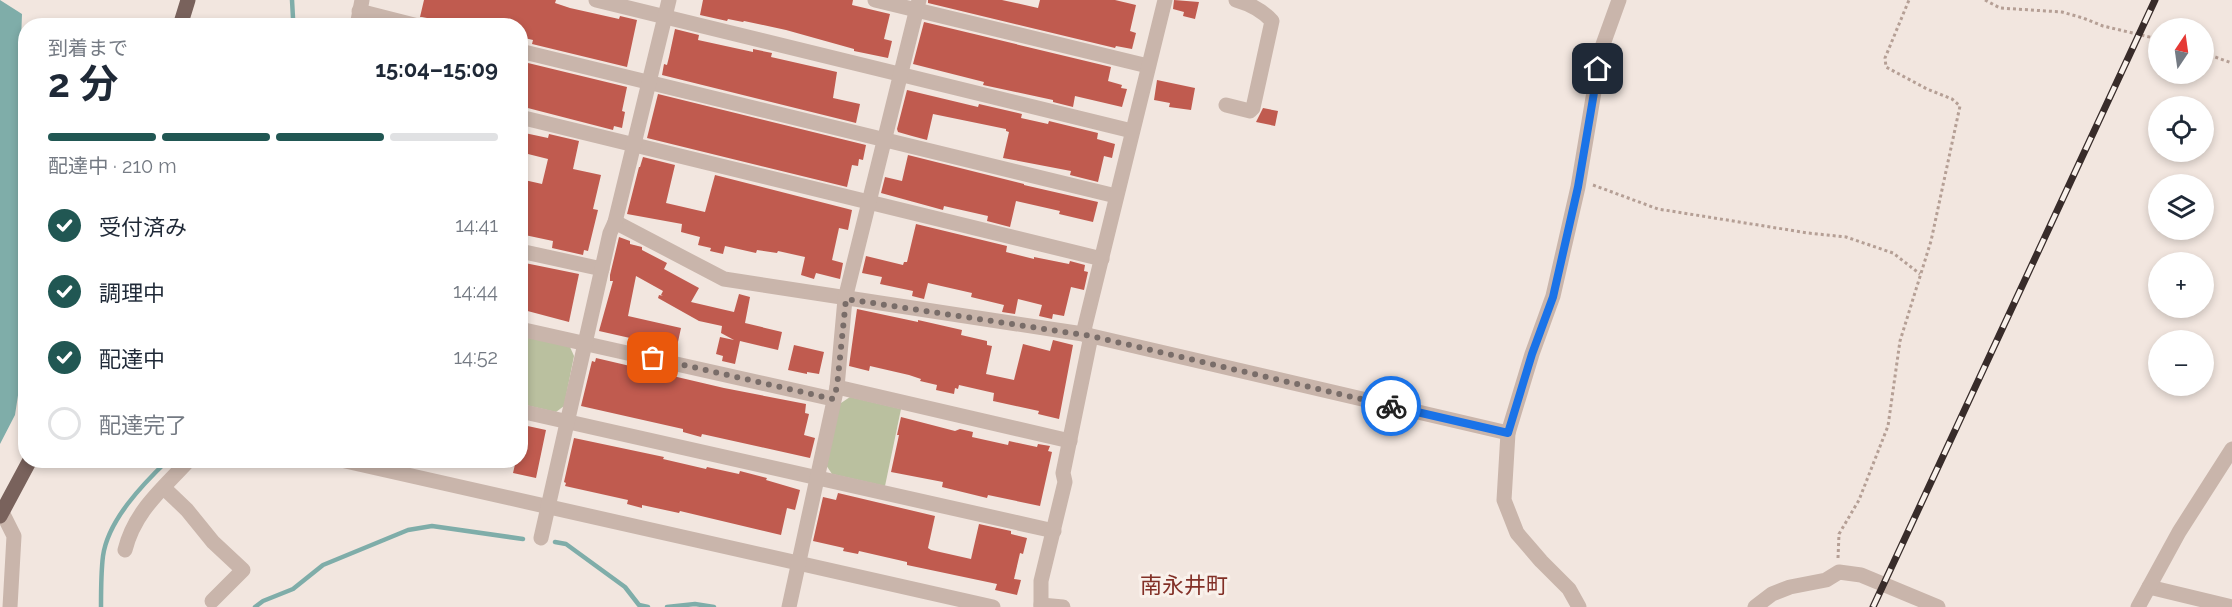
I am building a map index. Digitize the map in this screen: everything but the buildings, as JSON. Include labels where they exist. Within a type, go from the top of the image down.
[{"type":"main road","points":[[182,18],[188,0]]},
{"type":"main road","points":[[1,514],[26,468]]},
{"type":"street","points":[[596,0],[1132,131]]},
{"type":"street","points":[[541,538],[610,233],[615,222],[669,0]]},
{"type":"street","points":[[875,0],[917,5],[1148,66]]},
{"type":"street","points":[[1226,105],[1250,111],[1253,108],[1272,21],[1252,5],[1236,0]]},
{"type":"street","points":[[1579,607],[1569,589],[1541,561],[1517,532],[1508,511],[1504,500],[1508,433],[1532,354],[1553,297],[1579,181],[1601,50],[1619,0]]},
{"type":"street","points":[[1063,607],[1041,606],[1041,580],[1065,482],[1063,473],[1102,259],[1148,66],[1160,1]]},
{"type":"street","points":[[789,607],[835,393],[846,299],[917,5]]},
{"type":"street","points":[[359,12],[384,18]]},
{"type":"street","points":[[528,53],[1116,196]]},
{"type":"street","points":[[528,119],[1102,259]]},
{"type":"street","points":[[615,222],[724,279],[1087,335],[1508,433]]},
{"type":"street","points":[[528,253],[602,269]]},
{"type":"street","points":[[528,331],[1070,441]]},
{"type":"street","points":[[528,413],[1054,531]]},
{"type":"street","points":[[2138,607],[2179,532],[2232,449]]},
{"type":"street","points":[[124,550],[132,526],[148,504],[182,468]]},
{"type":"street","points":[[376,468],[993,607]]},
{"type":"street","points":[[164,488],[187,510],[213,542],[243,570],[212,602]]},
{"type":"street","points":[[1,514],[14,536],[7,597]]},
{"type":"street","points":[[1755,607],[1772,594],[1790,587],[1826,580],[1839,572],[1861,575],[1938,607]]},
{"type":"street","points":[[2149,587],[2232,607]]},
{"type":"path","points":[[1839,572],[1839,534],[1860,500],[1888,426],[1900,341],[1930,241],[1960,106],[1952,99],[1927,89],[1886,67],[1886,58],[1909,0]]},
{"type":"path","points":[[1985,0],[2000,8],[2062,12],[2103,26],[2148,37]]},
{"type":"path","points":[[2214,57],[2232,63]]},
{"type":"path","points":[[1579,181],[1667,211],[1846,237],[1893,253],[1920,274]]},
{"type":"green space","points":[[528,338],[570,347],[574,356],[564,406],[556,412],[528,406]]},
{"type":"green space","points":[[850,397],[901,409],[885,486],[832,474],[826,465],[838,405]]},
{"type":"water","points":[[0,0],[22,14],[22,18],[18,18],[18,395],[15,415],[0,444]]},
{"type":"waterway","points":[[292,0],[293,18]]},
{"type":"waterway","points":[[101,607],[101,575],[106,543],[119,516],[160,468]]},
{"type":"waterway","points":[[255,607],[263,601],[293,589],[323,565],[408,530],[432,526],[523,539]]},
{"type":"waterway","points":[[555,542],[566,544],[625,587],[639,605],[648,607]]},
{"type":"waterway","points":[[667,607],[695,604],[714,607]]},
{"type":"railway","points":[[1873,607],[2155,0]]},
{"type":"way so far","points":[[653,358],[833,399],[837,387],[846,299],[1072,332],[1391,406]]},
{"type":"district","name":"南永井町","points":[[1184,585]]},
{"type":"route","points":[[1391,406],[1508,433],[1532,354],[1553,297],[1578,187],[1598,69]]}]
